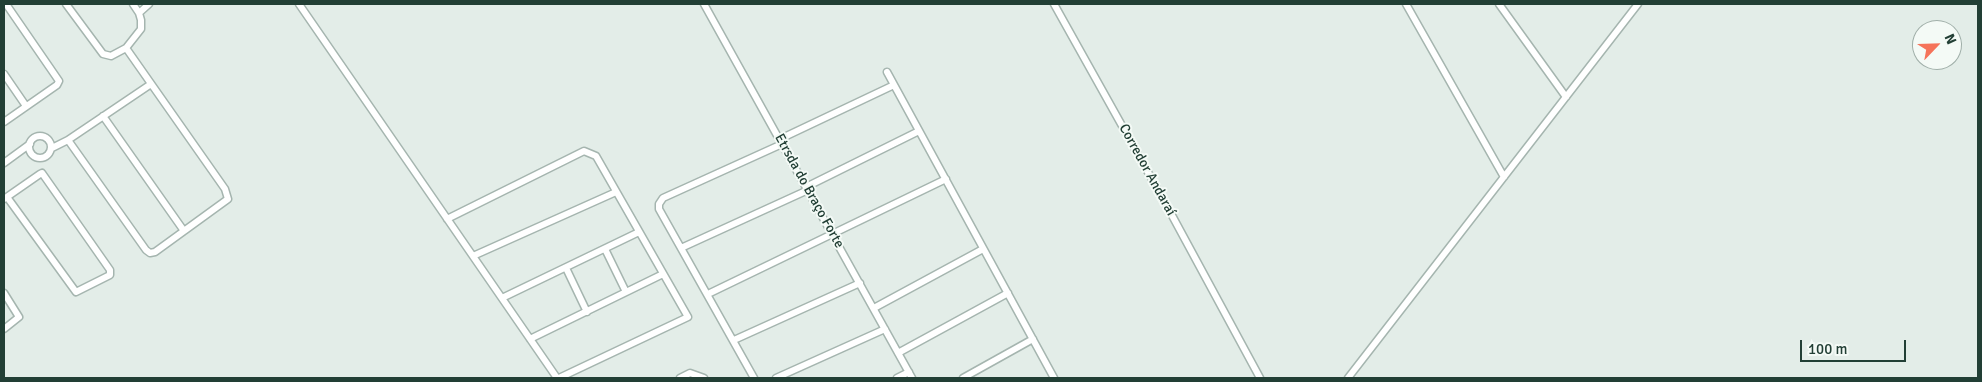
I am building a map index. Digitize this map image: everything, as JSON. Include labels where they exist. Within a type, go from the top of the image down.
[{"type":"street","points":[[4,122],[57,84],[58,80],[6,4]]},
{"type":"street","points":[[66,4],[103,54],[111,56],[126,48],[141,29],[142,20],[133,4]]},
{"type":"street","points":[[139,13],[149,4]]},
{"type":"street","points":[[299,4],[502,298],[558,378],[688,317],[596,156],[584,151],[447,218]]},
{"type":"street","name":"Etrsda do Braço Forte","points":[[704,4],[911,375]]},
{"type":"street","name":"Corredor Andaraí","points":[[1054,4],[1260,378]]},
{"type":"street","points":[[1406,4],[1504,177]]},
{"type":"street","points":[[1499,4],[1566,97]]},
{"type":"street","points":[[1348,378],[1638,4]]},
{"type":"street","points":[[68,140],[149,252],[155,252],[226,203],[228,196],[126,48]]},
{"type":"street","points":[[887,72],[1054,378]]},
{"type":"street","points":[[4,74],[26,106]]},
{"type":"street","points":[[30,144],[32,155],[39,158],[46,157],[52,148],[68,140],[151,84]]},
{"type":"street","points":[[754,378],[659,209],[659,204],[663,198],[781,142],[894,85]]},
{"type":"street","points":[[103,116],[184,231]]},
{"type":"street","points":[[681,248],[807,188],[920,131]]},
{"type":"street","points":[[4,163],[30,144],[34,138],[40,136],[50,141],[52,148]]},
{"type":"street","points":[[40,174],[43,174],[110,270],[110,275],[76,292],[5,198],[40,174]]},
{"type":"street","points":[[708,294],[946,179]]},
{"type":"street","points":[[473,256],[616,192]]},
{"type":"street","points":[[502,298],[639,232]]},
{"type":"street","points":[[605,249],[626,292]]},
{"type":"street","points":[[874,308],[984,249]]},
{"type":"street","points":[[566,268],[587,312]]},
{"type":"street","points":[[530,338],[663,274]]},
{"type":"street","points":[[734,340],[860,283]]},
{"type":"street","points":[[4,293],[19,317],[4,329]]},
{"type":"street","points":[[898,352],[1008,293]]},
{"type":"street","points":[[776,378],[885,328]]},
{"type":"street","points":[[963,378],[1033,339]]},
{"type":"street","points":[[680,378],[690,373],[704,378]]},
{"type":"street","points":[[896,378],[911,375]]}]
